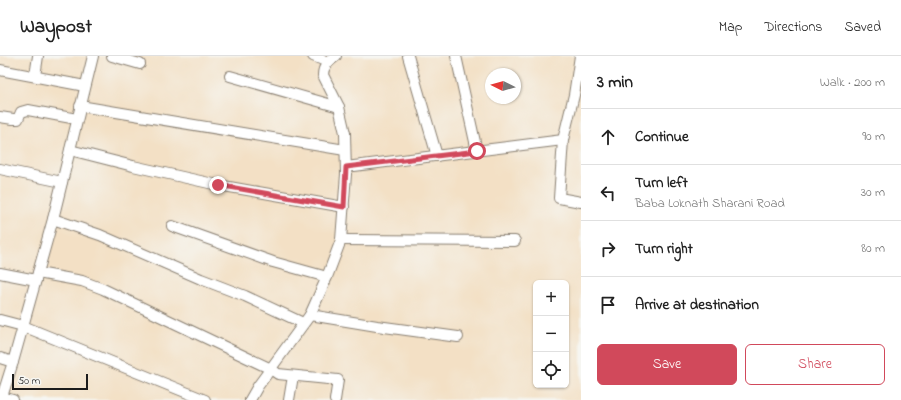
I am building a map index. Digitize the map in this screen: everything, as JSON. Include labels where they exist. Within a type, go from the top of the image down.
[{"type":"street","points":[[35,76],[38,56]]},
{"type":"street","points":[[13,400],[1,398],[13,362],[53,219],[93,56]]},
{"type":"street","points":[[112,56],[140,64]]},
{"type":"street","points":[[314,56],[332,59]]},
{"type":"street","points":[[408,56],[437,156]]},
{"type":"street","points":[[456,56],[477,151]]},
{"type":"street","points":[[580,56],[577,96],[564,140],[559,198],[581,202]]},
{"type":"street","points":[[250,400],[307,319],[327,277],[341,240],[346,167],[345,129],[339,107],[323,75],[323,69],[332,59]]},
{"type":"street","points":[[0,70],[85,86]]},
{"type":"street","points":[[230,76],[339,107]]},
{"type":"street","points":[[80,106],[346,150]]},
{"type":"street","points":[[0,117],[18,119],[21,112],[28,110],[77,119]]},
{"type":"street","points":[[346,167],[564,140]]},
{"type":"street","points":[[70,150],[218,185],[344,207]]},
{"type":"street","points":[[0,169],[62,182]]},
{"type":"street","points":[[53,219],[100,235],[201,279],[307,319],[377,326],[458,337]]},
{"type":"street","points":[[172,226],[273,262],[327,277]]},
{"type":"street","points":[[341,240],[516,241]]},
{"type":"street","points":[[0,273],[37,276],[92,284],[271,369],[278,374],[338,380],[335,400]]},
{"type":"street","points":[[0,320],[23,326],[204,400]]},
{"type":"street","points":[[0,358],[13,362]]},
{"type":"street","points":[[289,400],[293,376]]},
{"type":"route","points":[[218,185],[344,207],[346,167],[477,151]]}]
